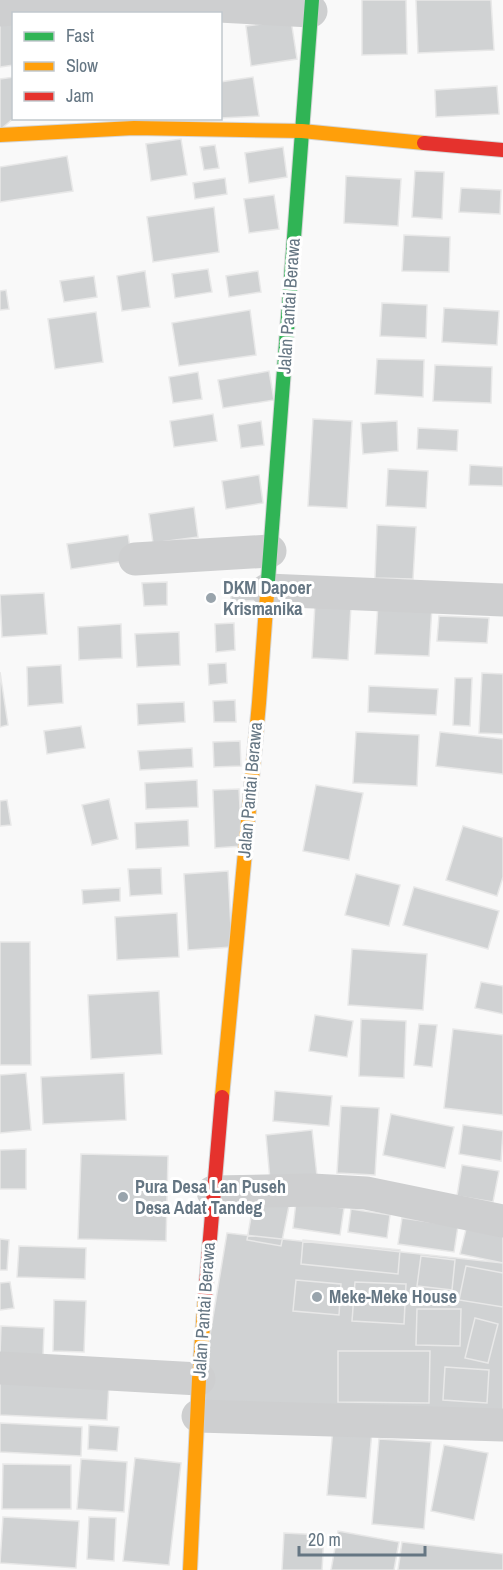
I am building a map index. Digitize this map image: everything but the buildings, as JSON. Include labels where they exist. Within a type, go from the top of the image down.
[{"type":"street","name":"Jalan Pantai Berawa","points":[[0,10],[162,3],[311,5],[259,704],[213,1192],[199,1379],[190,1570]]},
{"type":"street","points":[[0,135],[134,128],[302,131],[503,150]]},
{"type":"street","points":[[135,559],[270,551]]},
{"type":"street","points":[[267,590],[503,600]]},
{"type":"street","points":[[213,1192],[312,1190],[366,1193],[503,1221]]},
{"type":"street","points":[[0,1368],[199,1379]]},
{"type":"street","points":[[198,1416],[503,1425]]},
{"type":"traffic: fast","points":[[267,594],[312,0]]},
{"type":"traffic: slow","points":[[0,135],[134,128],[302,131],[424,143]]},
{"type":"traffic: slow","points":[[222,1097],[267,594]]},
{"type":"traffic: slow","points":[[190,1570],[205,1297]]},
{"type":"traffic: jam","points":[[424,143],[503,150]]},
{"type":"traffic: jam","points":[[205,1297],[222,1097]]},
{"type":"place","name":"DKM Dapoer Krismanika","points":[[211,598]]},
{"type":"place","name":"Pura Desa Lan Puseh Desa Adat Tandeg","points":[[123,1197]]},
{"type":"place","name":"Meke-Meke House","points":[[317,1297]]}]
